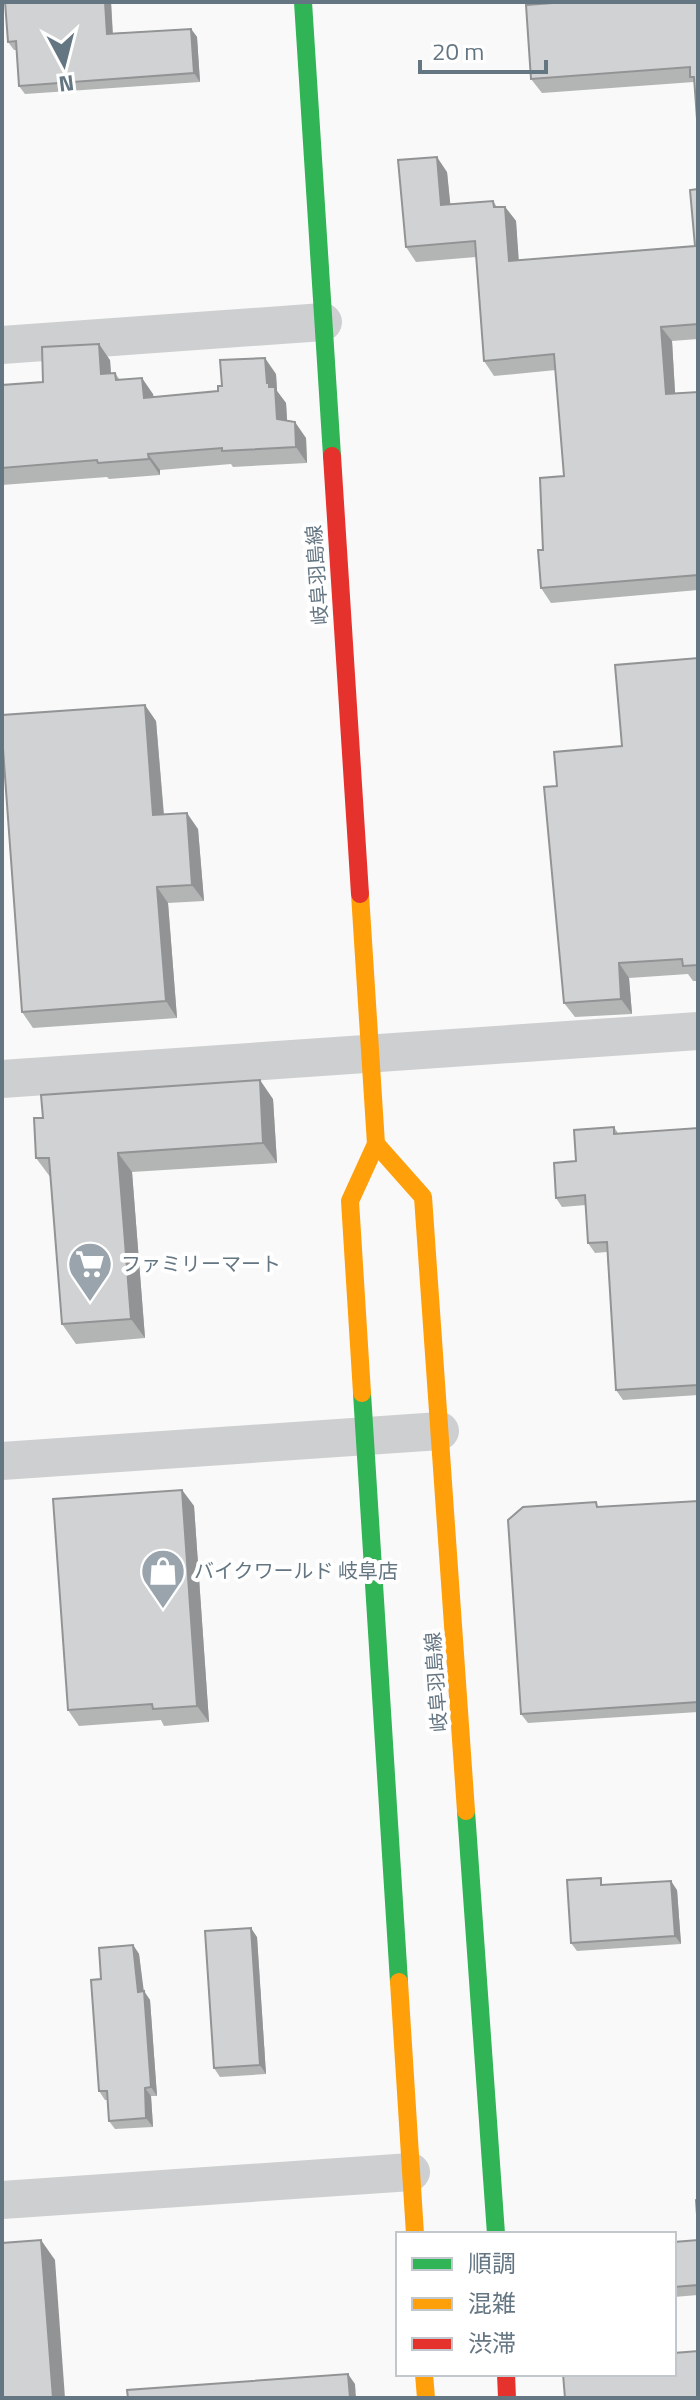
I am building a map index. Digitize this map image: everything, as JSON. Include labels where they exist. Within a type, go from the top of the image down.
[{"type":"main road","name":"岐阜羽島線","points":[[303,2],[376,1144],[350,1201],[415,2232]]},
{"type":"main road","name":"岐阜羽島線","points":[[376,1144],[423,1197],[496,2232]]},
{"type":"main road","points":[[424,2376],[426,2398]]},
{"type":"main road","points":[[506,2376],[507,2398]]},
{"type":"street","points":[[2,345],[323,322]]},
{"type":"street","points":[[2,1079],[698,1031]]},
{"type":"street","points":[[2,1461],[440,1431]]},
{"type":"street","points":[[2,2200],[411,2172]]},
{"type":"building","points":[[5,2],[105,2],[107,34],[191,29],[194,73],[19,86],[16,41],[8,42]]},
{"type":"building","points":[[698,2],[698,133],[694,77],[690,77],[690,67],[531,79],[526,5]]},
{"type":"building","points":[[437,157],[441,205],[493,201],[494,207],[505,207],[509,261],[695,246],[690,190],[698,189],[698,324],[661,327],[666,394],[698,392],[698,575],[541,588],[538,550],[543,550],[540,478],[564,476],[554,354],[484,361],[475,241],[406,247],[398,160]]},
{"type":"building","points":[[99,344],[101,374],[115,373],[116,380],[142,378],[144,398],[218,391],[218,386],[222,386],[220,360],[265,358],[267,383],[269,387],[275,387],[277,419],[295,422],[296,447],[222,451],[222,448],[148,454],[149,459],[2,468],[2,385],[43,382],[42,347]]},
{"type":"building","points":[[698,658],[698,965],[683,966],[682,959],[619,963],[621,999],[564,1003],[544,787],[557,786],[554,752],[622,746],[615,665]]},
{"type":"building","points":[[145,705],[153,815],[187,813],[192,885],[157,887],[166,1001],[22,1012],[2,715]]},
{"type":"building","points":[[260,1080],[263,1143],[118,1153],[131,1319],[62,1324],[49,1158],[36,1158],[34,1118],[43,1118],[41,1095]]},
{"type":"building","points":[[614,1127],[614,1134],[698,1128],[698,1385],[616,1390],[607,1242],[588,1243],[585,1195],[556,1198],[554,1163],[576,1161],[574,1130]]},
{"type":"building","points":[[182,1490],[197,1706],[153,1709],[152,1704],[68,1710],[53,1499]]},
{"type":"building","points":[[698,1501],[698,1702],[521,1714],[508,1520],[523,1507],[596,1502],[597,1507]]},
{"type":"building","points":[[601,1878],[601,1885],[671,1881],[675,1936],[571,1943],[567,1880]]},
{"type":"building","points":[[251,1928],[260,2065],[214,2068],[205,1931]]},
{"type":"building","points":[[133,1945],[138,1992],[144,1991],[151,2087],[145,2088],[146,2118],[109,2121],[107,2091],[99,2091],[91,1980],[101,1979],[99,1948]]},
{"type":"building","points":[[41,2240],[53,2398],[2,2398],[2,2243]]},
{"type":"building","points":[[698,2240],[698,2285],[676,2287],[676,2242]]},
{"type":"building","points":[[698,2351],[698,2397],[565,2398],[563,2376],[676,2376],[676,2353]]},
{"type":"building","points":[[348,2374],[350,2398],[128,2398],[127,2390]]},
{"type":"traffic: fast","points":[[303,2],[332,456]]},
{"type":"traffic: fast","points":[[362,1393],[399,1982]]},
{"type":"traffic: fast","points":[[466,1811],[496,2232]]},
{"type":"traffic: slow","points":[[360,894],[376,1144],[350,1201],[362,1393]]},
{"type":"traffic: slow","points":[[376,1144],[423,1197],[466,1811]]},
{"type":"traffic: slow","points":[[399,1982],[415,2232]]},
{"type":"traffic: slow","points":[[424,2376],[426,2398]]},
{"type":"traffic: jam","points":[[332,456],[360,894]]},
{"type":"traffic: jam","points":[[506,2376],[507,2398]]},
{"type":"place","name":"ファミリーマート","points":[[90,1303]]},
{"type":"place","name":"バイクワールド 岐阜店","points":[[163,1610]]}]
